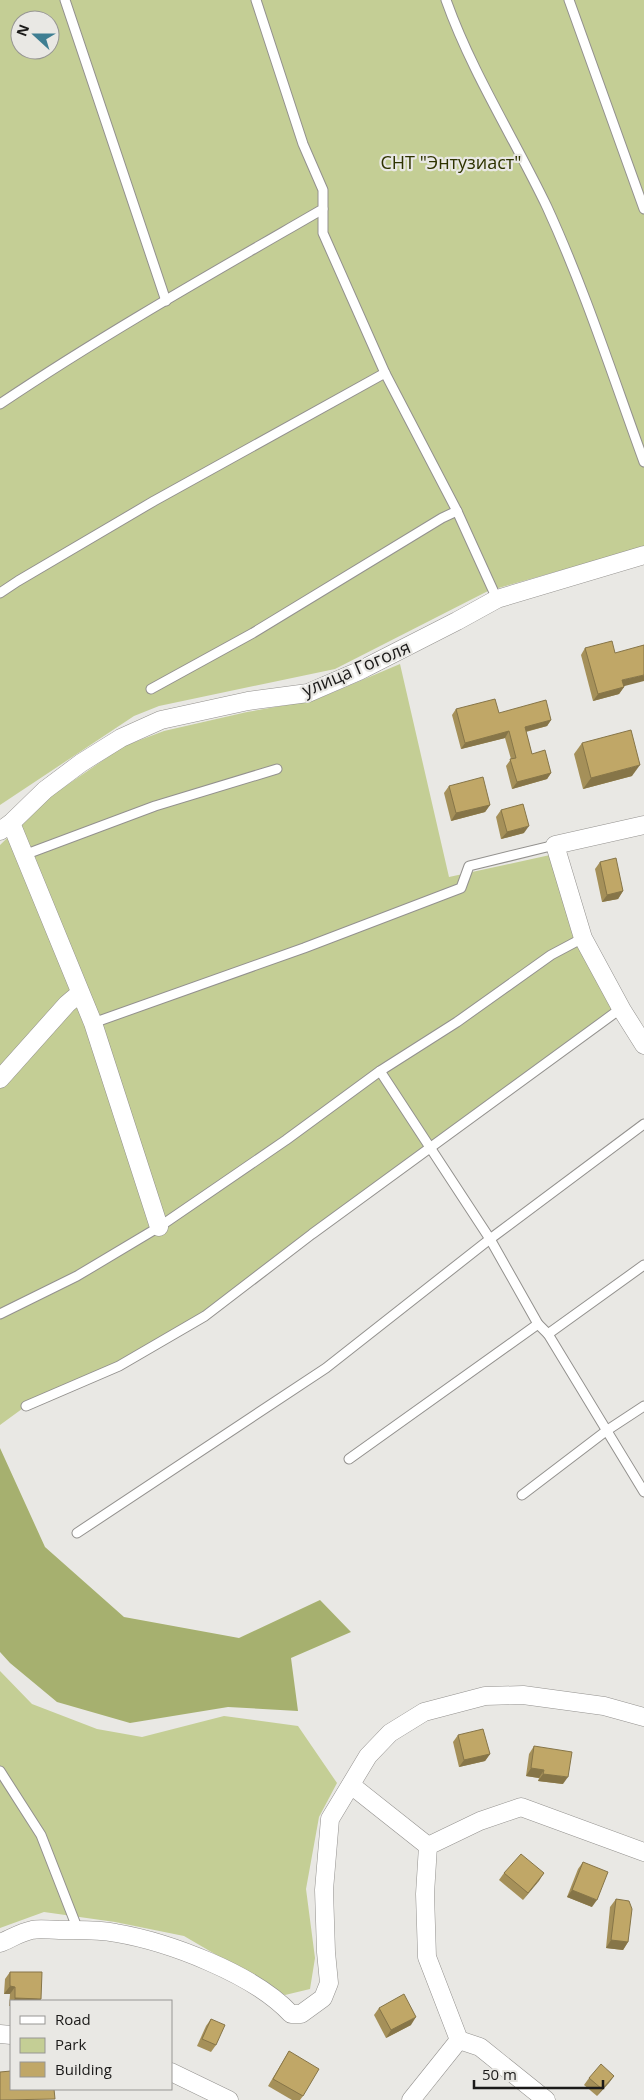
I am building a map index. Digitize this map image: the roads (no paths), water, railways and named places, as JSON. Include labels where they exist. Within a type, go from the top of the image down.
[{"type":"street","name":"улица Гоголя","points":[[6,827],[45,790],[80,763],[121,738],[161,720],[248,701],[308,693],[359,671],[497,599],[644,555]]},
{"type":"street","points":[[644,825],[555,845],[583,938],[622,1010],[644,1045]]},
{"type":"street","points":[[6,827],[24,855],[93,1023],[159,1227]]},
{"type":"street","points":[[0,1079],[67,1004],[80,993]]},
{"type":"street","points":[[0,1943],[32,1930],[78,1930],[116,1933],[170,1947],[214,1963],[251,1984],[282,2005],[291,2014],[301,2014],[323,1998],[330,1983],[326,1952],[324,1890],[330,1819],[368,1756],[390,1733],[424,1712],[485,1696],[523,1695],[604,1706],[644,1717]]},
{"type":"street","points":[[351,1785],[428,1846]]},
{"type":"street","points":[[428,1846],[480,1820],[521,1807],[644,1852]]},
{"type":"street","points":[[428,1846],[425,1894],[427,1957],[459,2040]]},
{"type":"street","points":[[412,2100],[459,2040]]},
{"type":"street","points":[[459,2040],[480,2047],[546,2100]]},
{"type":"street","points":[[172,2072],[229,2100]]},
{"type":"lane","points":[[65,0],[166,301]]},
{"type":"lane","points":[[256,0],[303,144],[323,190],[324,233],[385,373],[457,511],[497,599]]},
{"type":"lane","points":[[446,0],[470,58],[547,207],[581,290],[644,462]]},
{"type":"lane","points":[[569,0],[644,210]]},
{"type":"lane","points":[[0,403],[166,301],[323,209]]},
{"type":"lane","points":[[0,593],[154,501],[385,373]]},
{"type":"lane","points":[[151,689],[252,633],[457,511]]},
{"type":"lane","points":[[24,855],[155,806],[277,769]]},
{"type":"lane","points":[[93,1023],[304,948],[461,888],[469,866],[555,845]]},
{"type":"lane","points":[[0,1314],[77,1276],[159,1227],[272,1150],[380,1071],[456,1022],[551,955],[583,938]]},
{"type":"lane","points":[[26,1406],[119,1366],[205,1316],[429,1148],[616,1012]]},
{"type":"lane","points":[[380,1071],[490,1238],[538,1324],[548,1334],[644,1492]]},
{"type":"lane","points":[[77,1533],[326,1368],[490,1238],[644,1124]]},
{"type":"lane","points":[[548,1334],[644,1265]]},
{"type":"lane","points":[[349,1458],[538,1324]]},
{"type":"lane","points":[[522,1495],[606,1431],[644,1406]]},
{"type":"lane","points":[[0,1771],[41,1835],[78,1930]]},
{"type":"park label","name":"СНТ \"Энтузиаст\"","points":[[451,162]]}]
